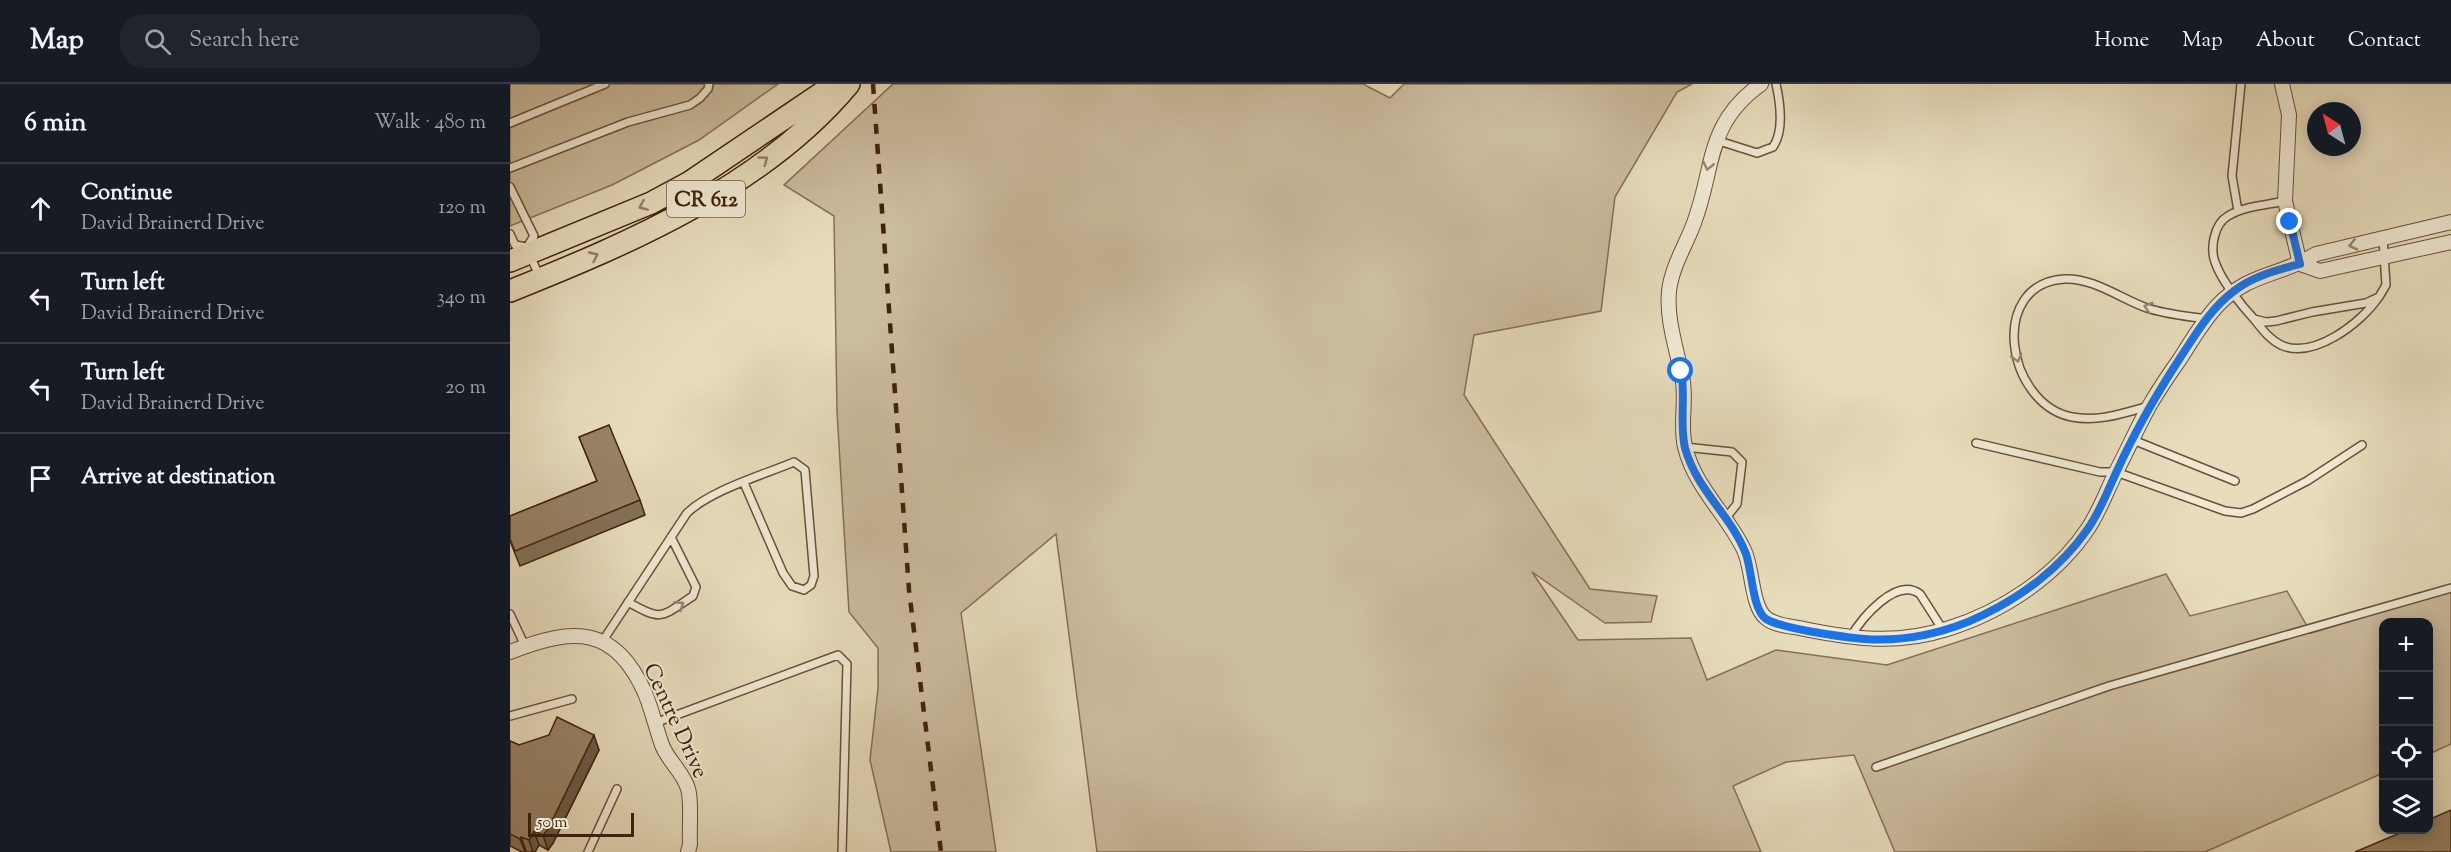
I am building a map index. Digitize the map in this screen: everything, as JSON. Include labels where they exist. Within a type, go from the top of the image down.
[{"type":"main road","name":"CR 612","points":[[522,254],[651,202],[690,182],[835,84]]},
{"type":"main road","name":"CR 612","points":[[510,291],[663,224],[707,198],[792,139],[823,113],[849,84]]},
{"type":"street","points":[[1761,84],[1742,101],[1721,129],[1716,140],[1700,207],[1675,266],[1669,290],[1670,319],[1684,385],[1682,421],[1685,447],[1691,466],[1702,487],[1745,552],[1757,605],[1762,615],[1778,624],[1850,638],[1879,640],[1917,636],[1943,630],[1972,621],[1996,609],[2048,574],[2087,530],[2104,501],[2149,405],[2205,320],[2233,291],[2255,278],[2300,264],[2316,254],[2451,222]]},
{"type":"street","points":[[2282,84],[2289,115],[2285,201],[2300,264]]},
{"type":"street","points":[[2300,264],[2320,271],[2451,242]]},
{"type":"street","name":"Centre Drive","points":[[510,652],[551,638],[581,635],[609,644],[626,658],[645,694],[664,749],[688,789],[690,844],[688,852]]},
{"type":"lane","points":[[510,123],[605,84]]},
{"type":"lane","points":[[510,168],[628,122],[690,105],[700,98],[708,89],[709,84]]},
{"type":"lane","points":[[1716,140],[1758,153],[1773,147],[1777,138],[1780,101],[1776,84]]},
{"type":"lane","points":[[2238,211],[2232,176],[2241,84]]},
{"type":"lane","points":[[510,187],[534,236],[522,254]]},
{"type":"lane","points":[[2285,201],[2238,211],[2220,221],[2214,244],[2216,264],[2233,291],[2270,338],[2282,345],[2305,349],[2349,328],[2371,309],[2386,285],[2383,238]]},
{"type":"lane","points":[[510,234],[515,245],[540,279]]},
{"type":"lane","points":[[2149,405],[2102,418],[2072,417],[2049,407],[2031,389],[2018,364],[2014,349],[2015,323],[2024,302],[2044,285],[2063,279],[2073,279],[2147,308],[2205,320]]},
{"type":"lane","points":[[2254,319],[2266,322],[2276,321],[2366,303],[2379,297]]},
{"type":"lane","points":[[2133,440],[2235,481]]},
{"type":"lane","points":[[1976,443],[2100,472],[2116,472],[2225,511],[2241,513],[2307,480],[2362,445]]},
{"type":"lane","points":[[1685,447],[1727,451],[1736,455],[1742,462],[1737,504],[1725,519]]},
{"type":"lane","points":[[602,642],[687,513],[698,502],[794,462],[805,470],[814,576],[811,585],[804,590],[792,586],[783,573],[744,483]]},
{"type":"lane","points":[[628,602],[652,616],[662,616],[693,596],[696,587],[671,537]]},
{"type":"lane","points":[[1875,767],[2109,686],[2451,588]]},
{"type":"lane","points":[[1850,638],[1865,615],[1894,593],[1909,589],[1920,594],[1943,630]]},
{"type":"lane","points":[[510,614],[525,646]]},
{"type":"lane","points":[[655,723],[838,655],[847,664],[842,852]]},
{"type":"lane","points":[[510,716],[572,699]]},
{"type":"lane","points":[[588,852],[617,789]]},
{"type":"shaded area","points":[[510,84],[778,84],[699,140],[612,185],[510,226]]},
{"type":"shaded area","points":[[893,84],[1363,84],[1390,98],[1404,84],[1692,84],[1677,92],[1615,197],[1601,311],[1474,335],[1464,395],[1590,589],[1657,596],[1651,622],[1605,623],[1532,572],[1578,640],[1691,638],[1707,680],[1776,650],[1887,665],[2166,574],[2190,616],[2287,591],[2311,633],[2451,591],[2451,744],[2433,752],[2433,618],[2379,618],[2379,775],[2205,852],[1895,852],[1854,755],[1786,762],[1733,786],[1761,852],[1097,852],[1056,534],[961,613],[996,852],[891,852],[870,760],[878,688],[878,648],[849,612],[837,412],[834,216],[784,185]]},
{"type":"building","points":[[609,425],[640,500],[515,551],[510,539],[510,516],[597,481],[579,437]]},
{"type":"building","points":[[557,717],[594,735],[548,829],[543,835],[534,831],[529,840],[521,837],[520,839],[510,834],[510,741],[519,745],[549,735]]},
{"type":"building","points":[[2451,810],[2451,852],[2355,852],[2398,834],[2433,834],[2433,818]]},
{"type":"railway","points":[[873,84],[909,590],[941,852]]},
{"type":"route","points":[[1681,371],[1684,385],[1683,432],[1691,466],[1702,487],[1736,535],[1745,552],[1751,570],[1757,605],[1762,615],[1778,624],[1850,638],[1879,640],[1917,636],[1943,630],[1972,621],[2022,594],[2048,574],[2066,555],[2087,530],[2104,501],[2149,405],[2205,320],[2233,291],[2255,278],[2300,264],[2290,222]]}]
